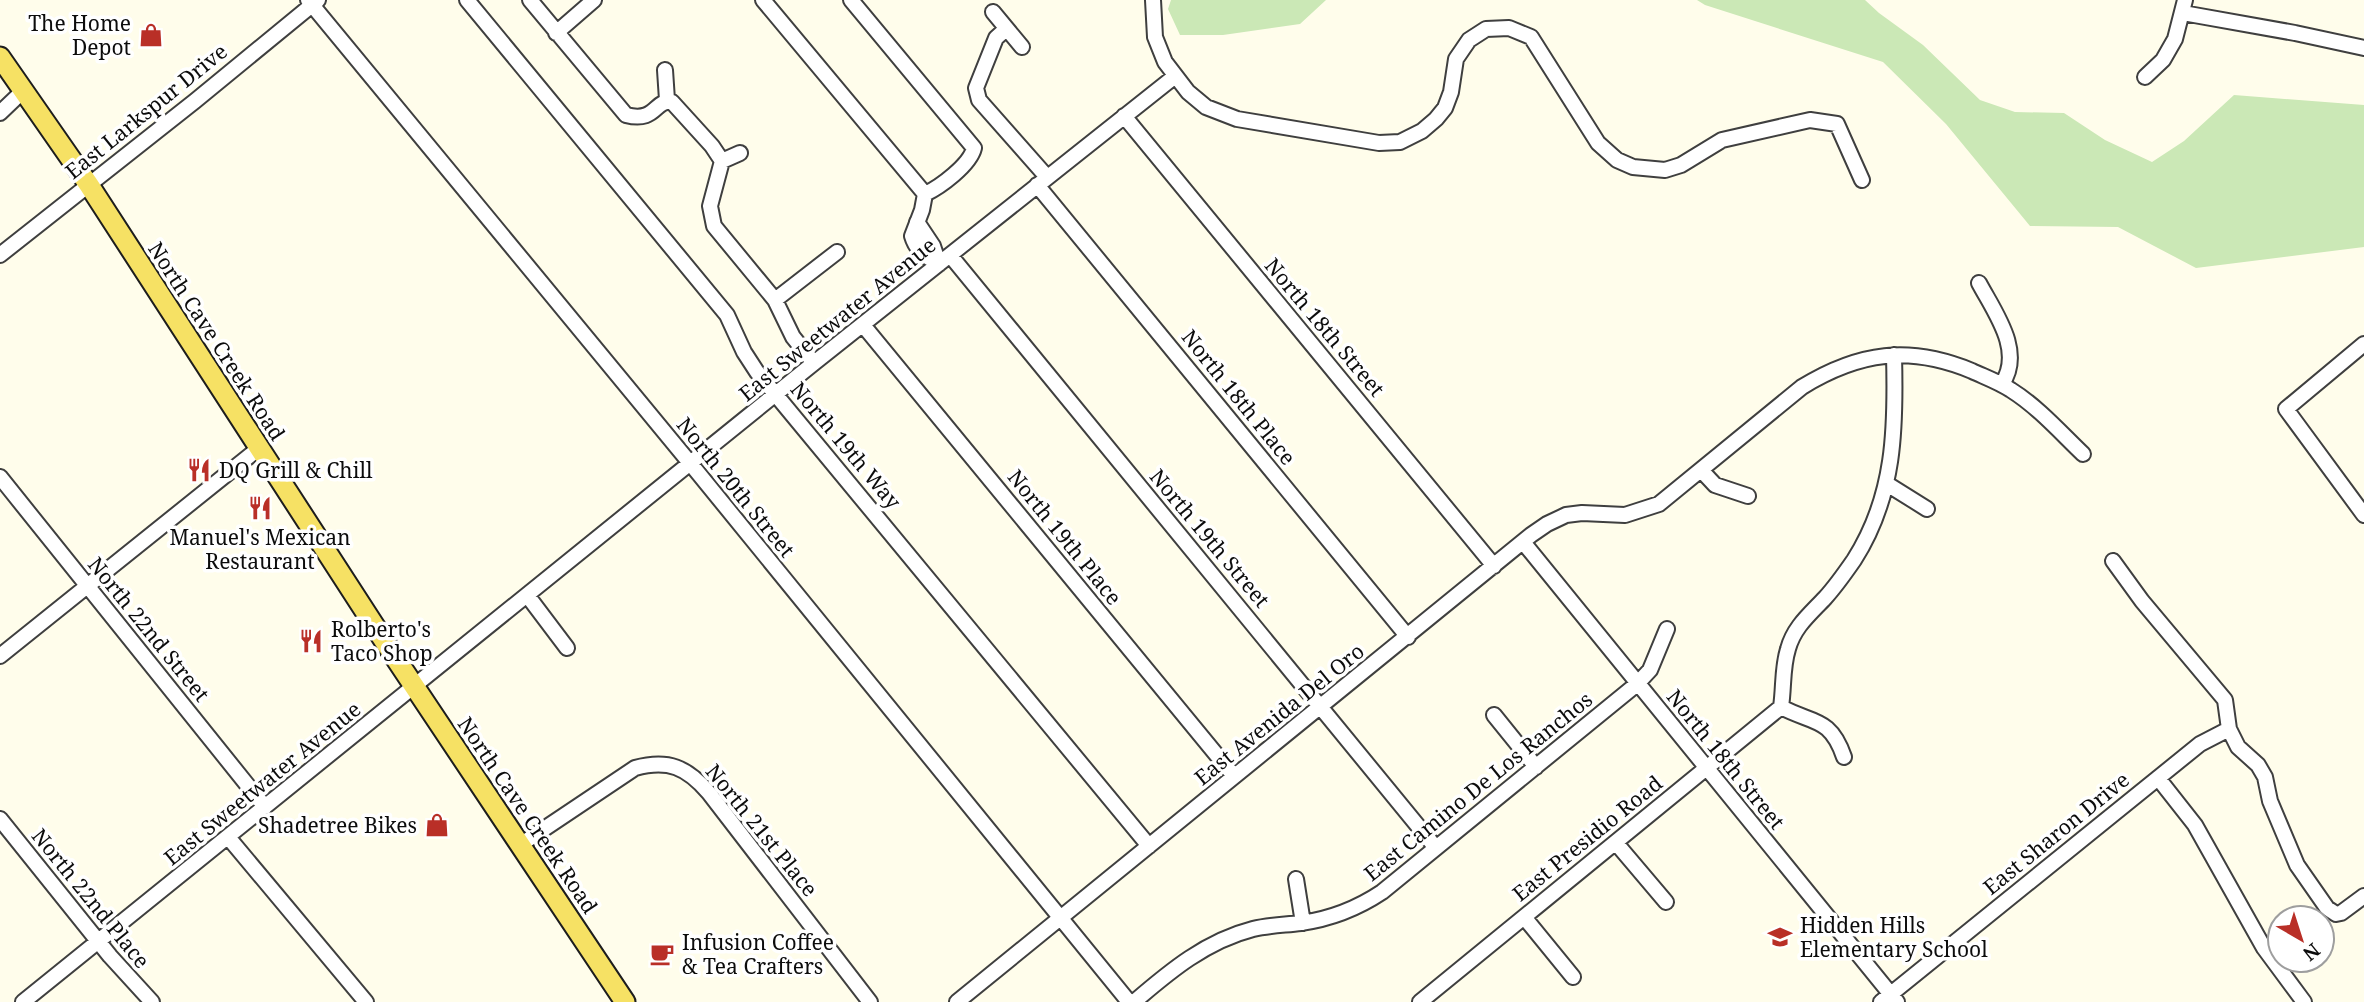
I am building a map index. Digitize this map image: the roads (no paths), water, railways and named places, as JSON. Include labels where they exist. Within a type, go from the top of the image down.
[{"type":"main road","name":"North Cave Creek Road","points":[[0,57],[89,184],[258,449],[625,1002]]},
{"type":"street","name":"North 19th Way","points":[[467,0],[727,315],[744,352],[776,394],[1149,846]]},
{"type":"street","points":[[530,0],[626,116],[638,118],[648,115],[667,100]]},
{"type":"street","points":[[556,33],[594,0]]},
{"type":"street","points":[[763,0],[925,194],[964,166],[974,148],[851,0]]},
{"type":"street","points":[[1153,0],[1155,37],[1174,77],[1206,107],[1237,119],[1379,143],[1401,142],[1422,131],[1445,108],[1451,92],[1456,59],[1469,40],[1486,29],[1509,28],[1531,37],[1598,143],[1617,160],[1633,167],[1665,170],[1681,165],[1722,140],[1810,120],[1837,124],[1862,180]]},
{"type":"street","name":"East Larkspur Drive","points":[[0,255],[313,2]]},
{"type":"street","name":"North 20th Street","points":[[313,2],[1129,1002]]},
{"type":"street","points":[[2145,76],[2163,60],[2175,39],[2184,6],[2364,48]]},
{"type":"street","points":[[993,12],[1022,47]]},
{"type":"street","name":"North 18th Place","points":[[1006,29],[996,38],[976,89],[979,100],[1408,636]]},
{"type":"street","points":[[665,70],[667,100]]},
{"type":"street","name":"East Sweetwater Avenue","points":[[23,1002],[814,363],[1174,77]]},
{"type":"street","points":[[0,99],[23,91]]},
{"type":"street","points":[[0,113],[23,91]]},
{"type":"street","points":[[667,100],[672,102],[712,146],[722,162],[710,206],[715,226],[775,300],[793,337],[814,363]]},
{"type":"street","name":"North 18th Street","points":[[1124,116],[1494,566]]},
{"type":"street","points":[[722,162],[740,153]]},
{"type":"street","name":"North 19th Street","points":[[925,194],[912,236],[914,244],[923,255],[944,260],[1321,707],[1436,848]]},
{"type":"street","points":[[775,300],[837,252]]},
{"type":"street","points":[[1979,283],[2004,328],[2008,343],[2011,366],[2002,384]]},
{"type":"street","name":"North 19th Place","points":[[863,325],[1234,776]]},
{"type":"street","points":[[2364,344],[2286,409],[2364,515]]},
{"type":"street","points":[[1844,757],[1838,740],[1828,729],[1813,719],[1781,707],[1784,663],[1793,634],[1801,621],[1825,597],[1854,560],[1887,484],[1895,430],[1894,355]]},
{"type":"street","name":"East Avenida Del Oro","points":[[957,1002],[1547,524],[1566,515],[1625,515],[1659,504],[1802,387],[1842,365],[1862,359],[1894,355],[1951,363],[2002,384],[2028,403],[2083,454]]},
{"type":"street","points":[[0,656],[258,449]]},
{"type":"street","points":[[1701,470],[1715,485],[1748,496]]},
{"type":"street","name":"North 22nd Street","points":[[0,477],[265,807]]},
{"type":"street","points":[[1887,484],[1927,509]]},
{"type":"street","name":"North 18th Street","points":[[1523,542],[1707,768],[1889,999]]},
{"type":"street","points":[[2113,561],[2142,601],[2225,700],[2229,729],[2238,747],[2258,765],[2265,777],[2270,801],[2297,865],[2327,908],[2336,914],[2341,913],[2364,896]]},
{"type":"street","points":[[527,595],[566,648]]},
{"type":"street","name":"East Camino De Los Ranchos","points":[[1134,1002],[1189,957],[1211,944],[1255,928],[1303,923],[1357,907],[1382,892],[1637,684],[1650,670],[1667,629]]},
{"type":"street","name":"East Presidio Road","points":[[1430,999],[1524,917],[1781,707]]},
{"type":"street","points":[[1494,715],[1536,767]]},
{"type":"street","name":"East Sharon Drive","points":[[1889,999],[2200,744],[2229,729]]},
{"type":"street","name":"North 21st Place","points":[[520,845],[635,768],[650,764],[667,764],[684,769],[709,793],[870,1002]]},
{"type":"street","points":[[2158,778],[2195,825],[2260,942],[2304,1002]]},
{"type":"street","name":"North 22nd Place","points":[[0,819],[98,941],[152,1002]]},
{"type":"street","points":[[228,837],[366,1002]]},
{"type":"street","points":[[1616,843],[1666,902]]},
{"type":"street","points":[[1296,879],[1303,923]]},
{"type":"street","points":[[1524,917],[1573,977]]},
{"type":"place","name":"The Home Depot","points":[[151,35]]},
{"type":"place","name":"DQ Grill & Chill","points":[[199,470]]},
{"type":"place","name":"Manuel's Mexican Restaurant","points":[[260,508]]},
{"type":"place","name":"Rolberto's Taco Shop","points":[[311,641]]},
{"type":"place","name":"Shadetree Bikes","points":[[437,825]]},
{"type":"place","name":"Hidden Hills Elementary School","points":[[1780,937]]},
{"type":"place","name":"Infusion Coffee & Tea Crafters","points":[[662,954]]}]
